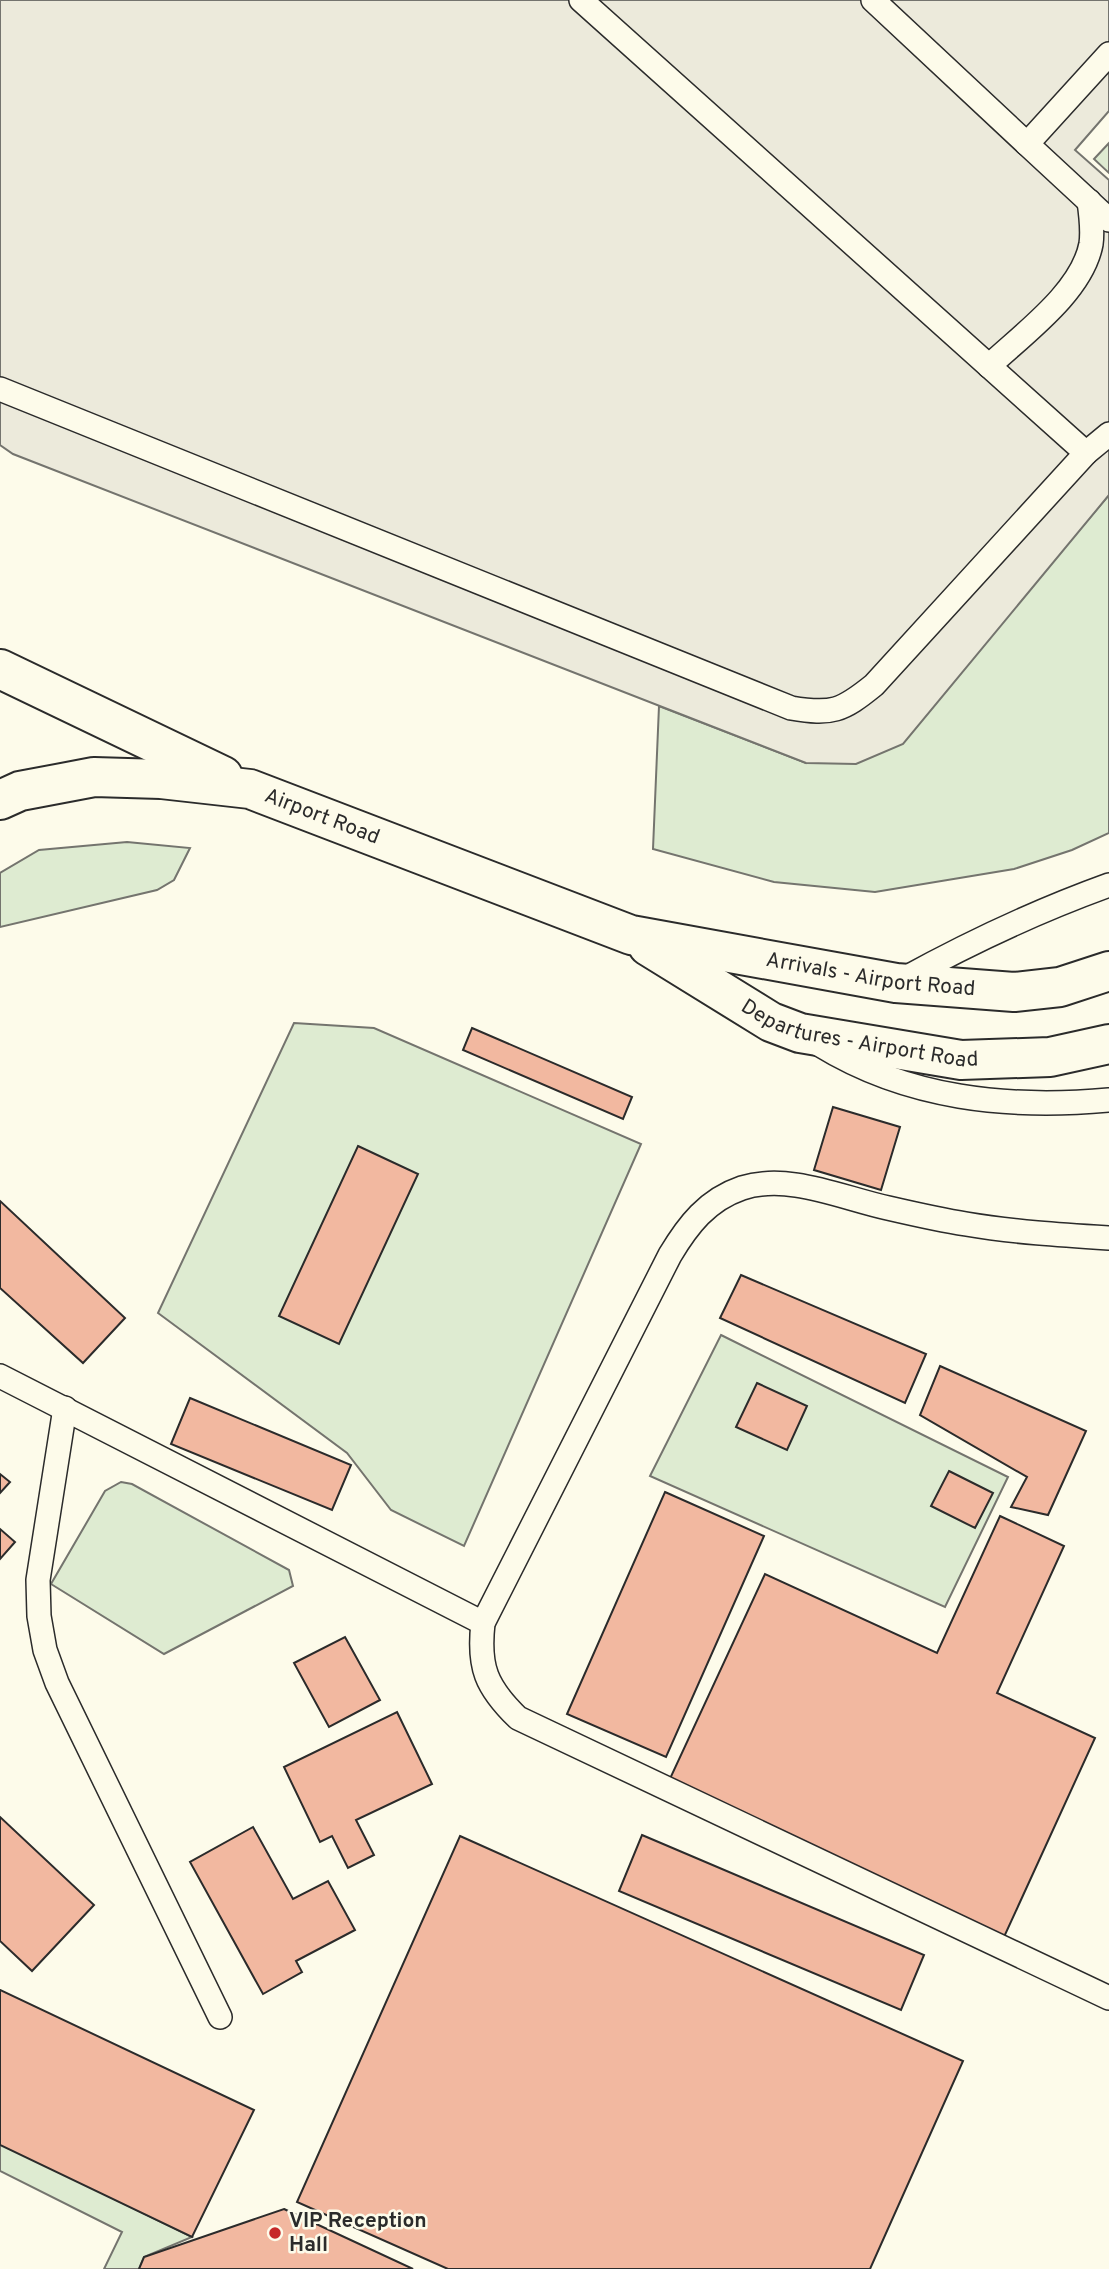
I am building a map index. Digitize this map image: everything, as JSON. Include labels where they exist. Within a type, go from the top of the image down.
[{"type":"main road","points":[[0,669],[250,789]]},
{"type":"main road","name":"Airport Road","points":[[0,800],[20,791],[94,778],[161,779],[250,789],[631,935]]},
{"type":"main road","name":"Arrivals - Airport Road","points":[[631,935],[897,984],[1014,992],[1060,987],[1109,971]]},
{"type":"main road","name":"Departures - Airport Road","points":[[631,935],[751,1011],[800,1033],[961,1060],[1050,1057],[1109,1044]]},
{"type":"lane","points":[[581,0],[1086,453]]},
{"type":"lane","points":[[873,0],[1109,220]]},
{"type":"lane","points":[[1027,144],[1109,54]]},
{"type":"lane","points":[[989,366],[1059,300],[1075,281],[1085,264],[1091,244],[1089,201]]},
{"type":"lane","points":[[0,389],[791,708],[821,713],[851,704],[874,685],[1086,453],[1109,434]]},
{"type":"lane","points":[[897,984],[952,953],[1009,926],[1109,885]]},
{"type":"lane","points":[[800,1033],[880,1076],[924,1090],[969,1098],[1027,1103],[1109,1100]]},
{"type":"lane","points":[[1109,1238],[1045,1234],[967,1224],[778,1183],[743,1188],[712,1202],[688,1225],[670,1255],[484,1623],[481,1649],[486,1676],[499,1699],[518,1718],[1109,1998]]},
{"type":"lane","points":[[0,1376],[484,1623]]},
{"type":"lane","points":[[65,1408],[38,1580],[39,1616],[45,1650],[57,1683],[220,2017]]},
{"type":"green space","points":[[1109,143],[1109,173],[1094,159]]},
{"type":"green space","points":[[1109,495],[1109,833],[1072,850],[1014,869],[875,892],[774,882],[653,849],[659,706],[806,763],[1080,529]]},
{"type":"green space","points":[[127,842],[190,848],[174,880],[157,890],[0,927],[0,873],[39,850]]},
{"type":"green space","points":[[294,1023],[374,1028],[641,1144],[464,1546],[391,1510],[347,1453],[158,1313]]},
{"type":"green space","points":[[721,1335],[1008,1477],[945,1607],[650,1476]]},
{"type":"green space","points":[[121,1482],[132,1484],[289,1570],[293,1586],[164,1654],[51,1584],[105,1491]]},
{"type":"green space","points":[[0,2143],[192,2237],[144,2257],[139,2269],[104,2269],[122,2232],[0,2171]]},
{"type":"shaded area","points":[[0,0],[1109,0],[1109,111],[1075,150],[1109,180],[1109,495],[903,744],[856,764],[806,763],[13,454],[0,445]]},
{"type":"building","points":[[472,1028],[632,1097],[623,1119],[463,1050]]},
{"type":"building","points":[[833,1107],[900,1127],[881,1190],[814,1170]]},
{"type":"building","points":[[358,1146],[418,1174],[339,1344],[279,1316]]},
{"type":"building","points":[[0,1201],[125,1318],[83,1363],[0,1288]]},
{"type":"building","points":[[741,1275],[926,1354],[905,1403],[720,1318]]},
{"type":"building","points":[[940,1366],[1086,1431],[1048,1515],[1011,1507],[1027,1477],[920,1415]]},
{"type":"building","points":[[757,1383],[807,1406],[787,1450],[736,1427]]},
{"type":"building","points":[[190,1398],[351,1465],[332,1510],[171,1444]]},
{"type":"building","points":[[949,1471],[993,1493],[975,1528],[931,1506]]},
{"type":"building","points":[[0,1474],[10,1482],[0,1493]]},
{"type":"building","points":[[665,1492],[764,1536],[666,1757],[567,1714]]},
{"type":"building","points":[[1000,1516],[1064,1546],[997,1693],[1095,1738],[1004,1937],[668,1783],[765,1574],[937,1653]]},
{"type":"building","points":[[0,1529],[15,1542],[0,1559]]},
{"type":"building","points":[[345,1637],[380,1700],[329,1727],[294,1663]]},
{"type":"building","points":[[397,1712],[432,1784],[356,1820],[374,1855],[348,1868],[332,1836],[320,1842],[284,1767]]},
{"type":"building","points":[[0,1817],[94,1905],[32,1971],[0,1941]]},
{"type":"building","points":[[253,1827],[293,1899],[328,1881],[355,1930],[296,1961],[302,1972],[263,1994],[190,1862]]},
{"type":"building","points":[[642,1835],[924,1955],[901,2010],[619,1891]]},
{"type":"building","points":[[460,1836],[963,2061],[870,2269],[448,2269],[297,2202]]},
{"type":"building","points":[[0,1990],[254,2110],[192,2237],[0,2145]]},
{"type":"building","name":"VIP Reception Hall","points":[[284,2209],[413,2269],[139,2269],[144,2257]]},
{"type":"place","name":"VIP Reception Hall","points":[[275,2233]]}]
